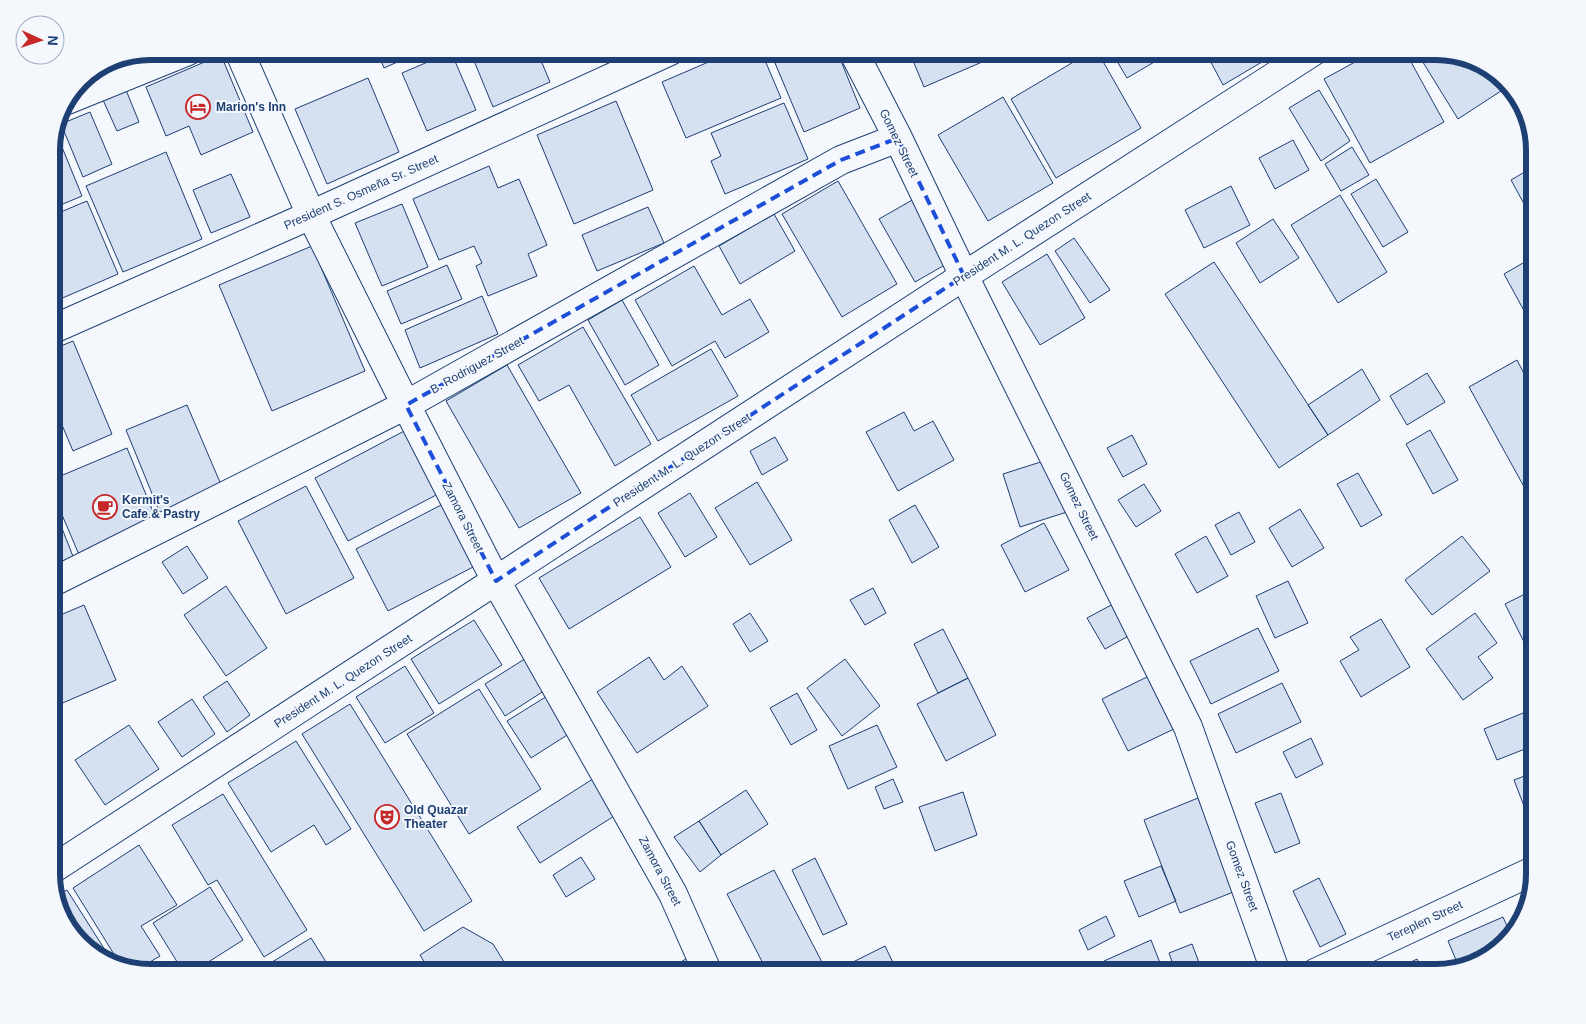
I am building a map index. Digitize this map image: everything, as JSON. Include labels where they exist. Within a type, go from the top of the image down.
[{"type":"street","points":[[79,95],[166,60]]},
{"type":"street","name":"Zamora Street","points":[[243,60],[311,214],[406,405],[496,581],[673,894],[704,964]]},
{"type":"street","name":"President S. Osmeña Sr. Street","points":[[60,326],[650,60]]},
{"type":"street","name":"Gomez Street","points":[[858,60],[898,138],[964,276],[1188,727],[1273,964]]},
{"type":"street","name":"President M. L. Quezon Street","points":[[60,865],[964,276],[1300,60]]},
{"type":"street","name":"B. Rodriguez Street","points":[[60,579],[406,405],[841,160],[898,138]]},
{"type":"street","name":"Tereplen Street","points":[[1334,964],[1526,874]]},
{"type":"highlighted area","points":[[898,138],[964,276],[496,581],[406,405],[841,160]]},
{"type":"building","name":"Marion's Inn","points":[[209,60],[223,60],[253,132],[201,155],[189,126],[166,136],[146,87]]},
{"type":"building","points":[[381,60],[402,60],[384,68]]},
{"type":"building","points":[[432,60],[454,60],[476,110],[427,131],[402,73]]},
{"type":"building","points":[[474,60],[541,60],[550,82],[493,107]]},
{"type":"building","points":[[713,60],[765,60],[781,98],[686,138],[662,82]]},
{"type":"building","points":[[782,60],[841,60],[860,108],[804,132],[775,63]]},
{"type":"building","points":[[913,60],[987,60],[924,87]]},
{"type":"building","points":[[1077,60],[1102,60],[1141,128],[1056,178],[1011,99]]},
{"type":"building","points":[[1116,60],[1158,60],[1127,78]]},
{"type":"building","points":[[1210,60],[1265,60],[1223,85]]},
{"type":"building","points":[[1359,60],[1410,60],[1444,122],[1370,163],[1324,79]]},
{"type":"building","points":[[1422,60],[1447,61],[1470,67],[1486,75],[1503,90],[1458,119]]},
{"type":"building","points":[[368,78],[399,152],[327,184],[295,109]]},
{"type":"building","points":[[126,90],[139,122],[117,131],[103,100]]},
{"type":"building","points":[[1319,90],[1350,141],[1321,161],[1289,108]]},
{"type":"building","points":[[1003,97],[1053,183],[988,221],[938,135]]},
{"type":"building","points":[[616,101],[653,190],[574,224],[537,135]]},
{"type":"building","points":[[784,103],[808,159],[725,194],[711,161],[721,156],[711,133]]},
{"type":"building","points":[[90,112],[112,164],[83,177],[63,128],[65,122]]},
{"type":"building","points":[[1293,140],[1309,170],[1275,189],[1259,158]]},
{"type":"building","points":[[60,143],[82,196],[60,205]]},
{"type":"building","points":[[1352,147],[1369,175],[1341,191],[1325,164]]},
{"type":"building","points":[[166,152],[202,239],[123,272],[86,186]]},
{"type":"building","points":[[489,166],[498,188],[519,179],[547,245],[528,254],[537,276],[488,296],[476,266],[482,263],[474,246],[439,260],[413,199]]},
{"type":"building","points":[[1526,171],[1526,208],[1511,180]]},
{"type":"building","points":[[231,174],[250,217],[211,233],[193,190]]},
{"type":"building","points":[[1376,179],[1408,232],[1383,247],[1351,194]]},
{"type":"building","points":[[838,181],[897,284],[842,317],[782,214]]},
{"type":"building","points":[[1231,186],[1250,225],[1204,248],[1185,210]]},
{"type":"building","points":[[921,195],[957,258],[915,282],[879,219]]},
{"type":"building","points":[[1340,195],[1387,272],[1338,303],[1291,225]]},
{"type":"building","points":[[87,201],[118,274],[60,299],[60,212]]},
{"type":"building","points":[[402,204],[428,267],[382,286],[355,223]]},
{"type":"building","points":[[648,207],[664,243],[597,271],[582,235]]},
{"type":"building","points":[[774,214],[795,251],[740,284],[719,246]]},
{"type":"building","points":[[1273,219],[1299,258],[1260,283],[1236,243]]},
{"type":"building","points":[[1074,238],[1110,290],[1090,303],[1055,251]]},
{"type":"building","points":[[312,246],[365,371],[272,411],[219,285]]},
{"type":"building","points":[[1047,254],[1085,318],[1040,345],[1002,282]]},
{"type":"building","points":[[1526,261],[1526,314],[1504,274]]},
{"type":"building","points":[[1214,262],[1328,435],[1279,468],[1165,294]]},
{"type":"building","points":[[447,265],[462,299],[401,324],[387,291]]},
{"type":"building","points":[[694,266],[722,315],[750,299],[769,332],[725,358],[715,341],[672,366],[635,300]]},
{"type":"building","points":[[482,296],[498,334],[420,368],[405,330]]},
{"type":"building","points":[[622,300],[659,365],[625,385],[588,320]]},
{"type":"building","points":[[583,327],[651,444],[615,466],[569,385],[539,401],[518,365]]},
{"type":"building","points":[[73,341],[112,434],[73,451],[62,425],[60,426],[60,346]]},
{"type":"building","points":[[711,349],[738,396],[658,441],[631,395]]},
{"type":"building","points":[[1517,360],[1526,378],[1526,490],[1469,387]]},
{"type":"building","points":[[507,365],[581,493],[519,528],[446,401]]},
{"type":"building","points":[[1362,369],[1380,400],[1328,435],[1308,405]]},
{"type":"building","points":[[1427,373],[1445,402],[1407,425],[1390,396]]},
{"type":"building","points":[[187,405],[222,487],[160,513],[126,430]]},
{"type":"building","points":[[904,412],[914,431],[933,421],[954,460],[898,491],[866,432]]},
{"type":"building","points":[[408,429],[440,493],[348,541],[315,478]]},
{"type":"building","points":[[1430,430],[1458,480],[1433,494],[1406,444]]},
{"type":"building","points":[[1132,435],[1147,464],[1123,477],[1107,448]]},
{"type":"building","points":[[775,437],[788,460],[762,475],[750,451]]},
{"type":"building","name":"Kermit's Cafe & Pastry","points":[[127,448],[158,524],[80,557],[60,510],[60,476]]},
{"type":"building","points":[[1050,459],[1067,512],[1020,527],[1003,474]]},
{"type":"building","points":[[1358,473],[1382,515],[1361,527],[1337,484]]},
{"type":"building","points":[[757,482],[792,540],[750,565],[715,508]]},
{"type":"building","points":[[1144,484],[1161,511],[1136,527],[1118,500]]},
{"type":"building","points":[[306,486],[354,578],[286,614],[238,521]]},
{"type":"building","points":[[690,493],[717,537],[685,557],[658,513]]},
{"type":"building","points":[[445,503],[477,565],[388,611],[356,549]]},
{"type":"building","points":[[915,505],[939,547],[912,563],[889,520]]},
{"type":"building","points":[[1300,509],[1324,548],[1292,567],[1269,528]]},
{"type":"building","points":[[1239,512],[1255,542],[1231,555],[1215,525]]},
{"type":"building","points":[[640,517],[671,567],[569,629],[539,578]]},
{"type":"building","points":[[60,523],[76,564],[60,570]]},
{"type":"building","points":[[1044,523],[1069,570],[1025,592],[1001,545]]},
{"type":"building","points":[[1206,536],[1228,576],[1197,593],[1175,554]]},
{"type":"building","points":[[1462,536],[1490,571],[1432,615],[1405,580]]},
{"type":"building","points":[[187,546],[208,578],[183,594],[162,562]]},
{"type":"building","points":[[1288,581],[1308,623],[1275,638],[1256,596]]},
{"type":"building","points":[[226,586],[267,648],[226,676],[184,615]]},
{"type":"building","points":[[873,588],[886,613],[865,625],[850,600]]},
{"type":"building","points":[[1526,594],[1526,646],[1505,604]]},
{"type":"building","points":[[1115,603],[1132,634],[1105,649],[1087,618]]},
{"type":"building","points":[[84,605],[116,680],[60,704],[60,615]]},
{"type":"building","points":[[750,613],[768,641],[750,652],[733,624]]},
{"type":"building","points":[[1475,613],[1497,643],[1478,657],[1493,678],[1463,700],[1426,649]]},
{"type":"building","points":[[1381,619],[1410,667],[1361,697],[1340,661],[1359,650],[1350,637]]},
{"type":"building","points":[[474,620],[502,665],[439,704],[411,659]]},
{"type":"building","points":[[1258,628],[1279,671],[1211,704],[1190,661]]},
{"type":"building","points":[[943,629],[968,678],[938,693],[914,644]]},
{"type":"building","points":[[531,655],[550,687],[505,716],[485,684]]},
{"type":"building","points":[[649,657],[664,680],[682,666],[708,706],[637,753],[597,692]]},
{"type":"building","points":[[845,659],[880,706],[842,736],[807,688]]},
{"type":"building","points":[[405,666],[434,713],[385,743],[356,697]]},
{"type":"building","points":[[1151,675],[1176,728],[1128,751],[1102,699]]},
{"type":"building","points":[[968,678],[996,735],[946,761],[917,704]]},
{"type":"building","points":[[227,681],[250,715],[227,732],[203,697]]},
{"type":"building","points":[[1282,683],[1301,722],[1236,753],[1218,714]]},
{"type":"building","points":[[479,689],[541,789],[469,834],[407,734]]},
{"type":"building","points":[[552,693],[575,730],[531,758],[507,721]]},
{"type":"building","points":[[797,693],[817,730],[791,745],[770,708]]},
{"type":"building","points":[[192,699],[215,734],[182,757],[158,722]]},
{"type":"building","name":"Old Quazar Theater","points":[[350,704],[472,901],[424,931],[302,734]]},
{"type":"building","points":[[1526,712],[1526,749],[1497,760],[1484,729]]},
{"type":"building","points":[[129,725],[159,769],[105,805],[75,760]]},
{"type":"building","points":[[877,725],[897,767],[848,789],[829,746]]},
{"type":"building","points":[[1311,738],[1323,764],[1296,778],[1283,752]]},
{"type":"building","points":[[296,741],[351,829],[326,845],[314,825],[271,852],[228,783]]},
{"type":"building","points":[[1526,775],[1526,805],[1524,806],[1514,780]]},
{"type":"building","points":[[596,777],[619,813],[540,863],[517,827]]},
{"type":"building","points":[[893,779],[903,802],[884,809],[875,787]]},
{"type":"building","points":[[746,790],[768,824],[721,855],[699,821]]},
{"type":"building","points":[[963,792],[977,835],[935,851],[919,807]]},
{"type":"building","points":[[1281,793],[1300,843],[1275,853],[1255,803]]},
{"type":"building","points":[[223,794],[307,930],[264,957],[217,880],[208,885],[172,825]]},
{"type":"building","points":[[1198,798],[1236,891],[1180,913],[1144,820]]},
{"type":"building","points":[[699,821],[721,855],[700,872],[674,837]]},
{"type":"building","points":[[139,845],[177,905],[141,926],[160,956],[147,964],[116,957],[73,888]]},
{"type":"building","points":[[581,857],[595,879],[566,897],[553,875]]},
{"type":"building","points":[[815,858],[847,924],[823,935],[792,870]]},
{"type":"building","points":[[1161,866],[1176,901],[1139,917],[1124,881]]},
{"type":"building","points":[[774,870],[823,964],[763,964],[727,894]]},
{"type":"building","points":[[1319,878],[1346,934],[1320,947],[1293,891]]},
{"type":"building","points":[[210,887],[243,940],[205,964],[178,964],[153,923]]},
{"type":"building","points":[[67,890],[107,953],[91,942],[75,924],[69,914],[62,893]]},
{"type":"building","points":[[1106,916],[1115,936],[1088,950],[1079,930]]},
{"type":"building","points":[[1503,917],[1508,928],[1500,938],[1481,952],[1459,961],[1457,961],[1448,941]]},
{"type":"building","points":[[463,927],[493,944],[505,964],[426,964],[420,955]]},
{"type":"building","points":[[311,938],[327,964],[269,964]]},
{"type":"building","points":[[1151,940],[1160,964],[1105,964],[1104,961]]},
{"type":"building","points":[[1192,944],[1200,964],[1173,964],[1169,953]]},
{"type":"building","points":[[885,946],[894,964],[849,964]]},
{"type":"building","points":[[689,957],[693,964],[678,964]]},
{"type":"building","points":[[1417,959],[1420,964],[1407,964]]},
{"type":"place","name":"Marion's Inn","points":[[198,107]]},
{"type":"place","name":"Kermit's Cafe & Pastry","points":[[105,507]]},
{"type":"place","name":"Old Quazar Theater","points":[[387,817]]}]
